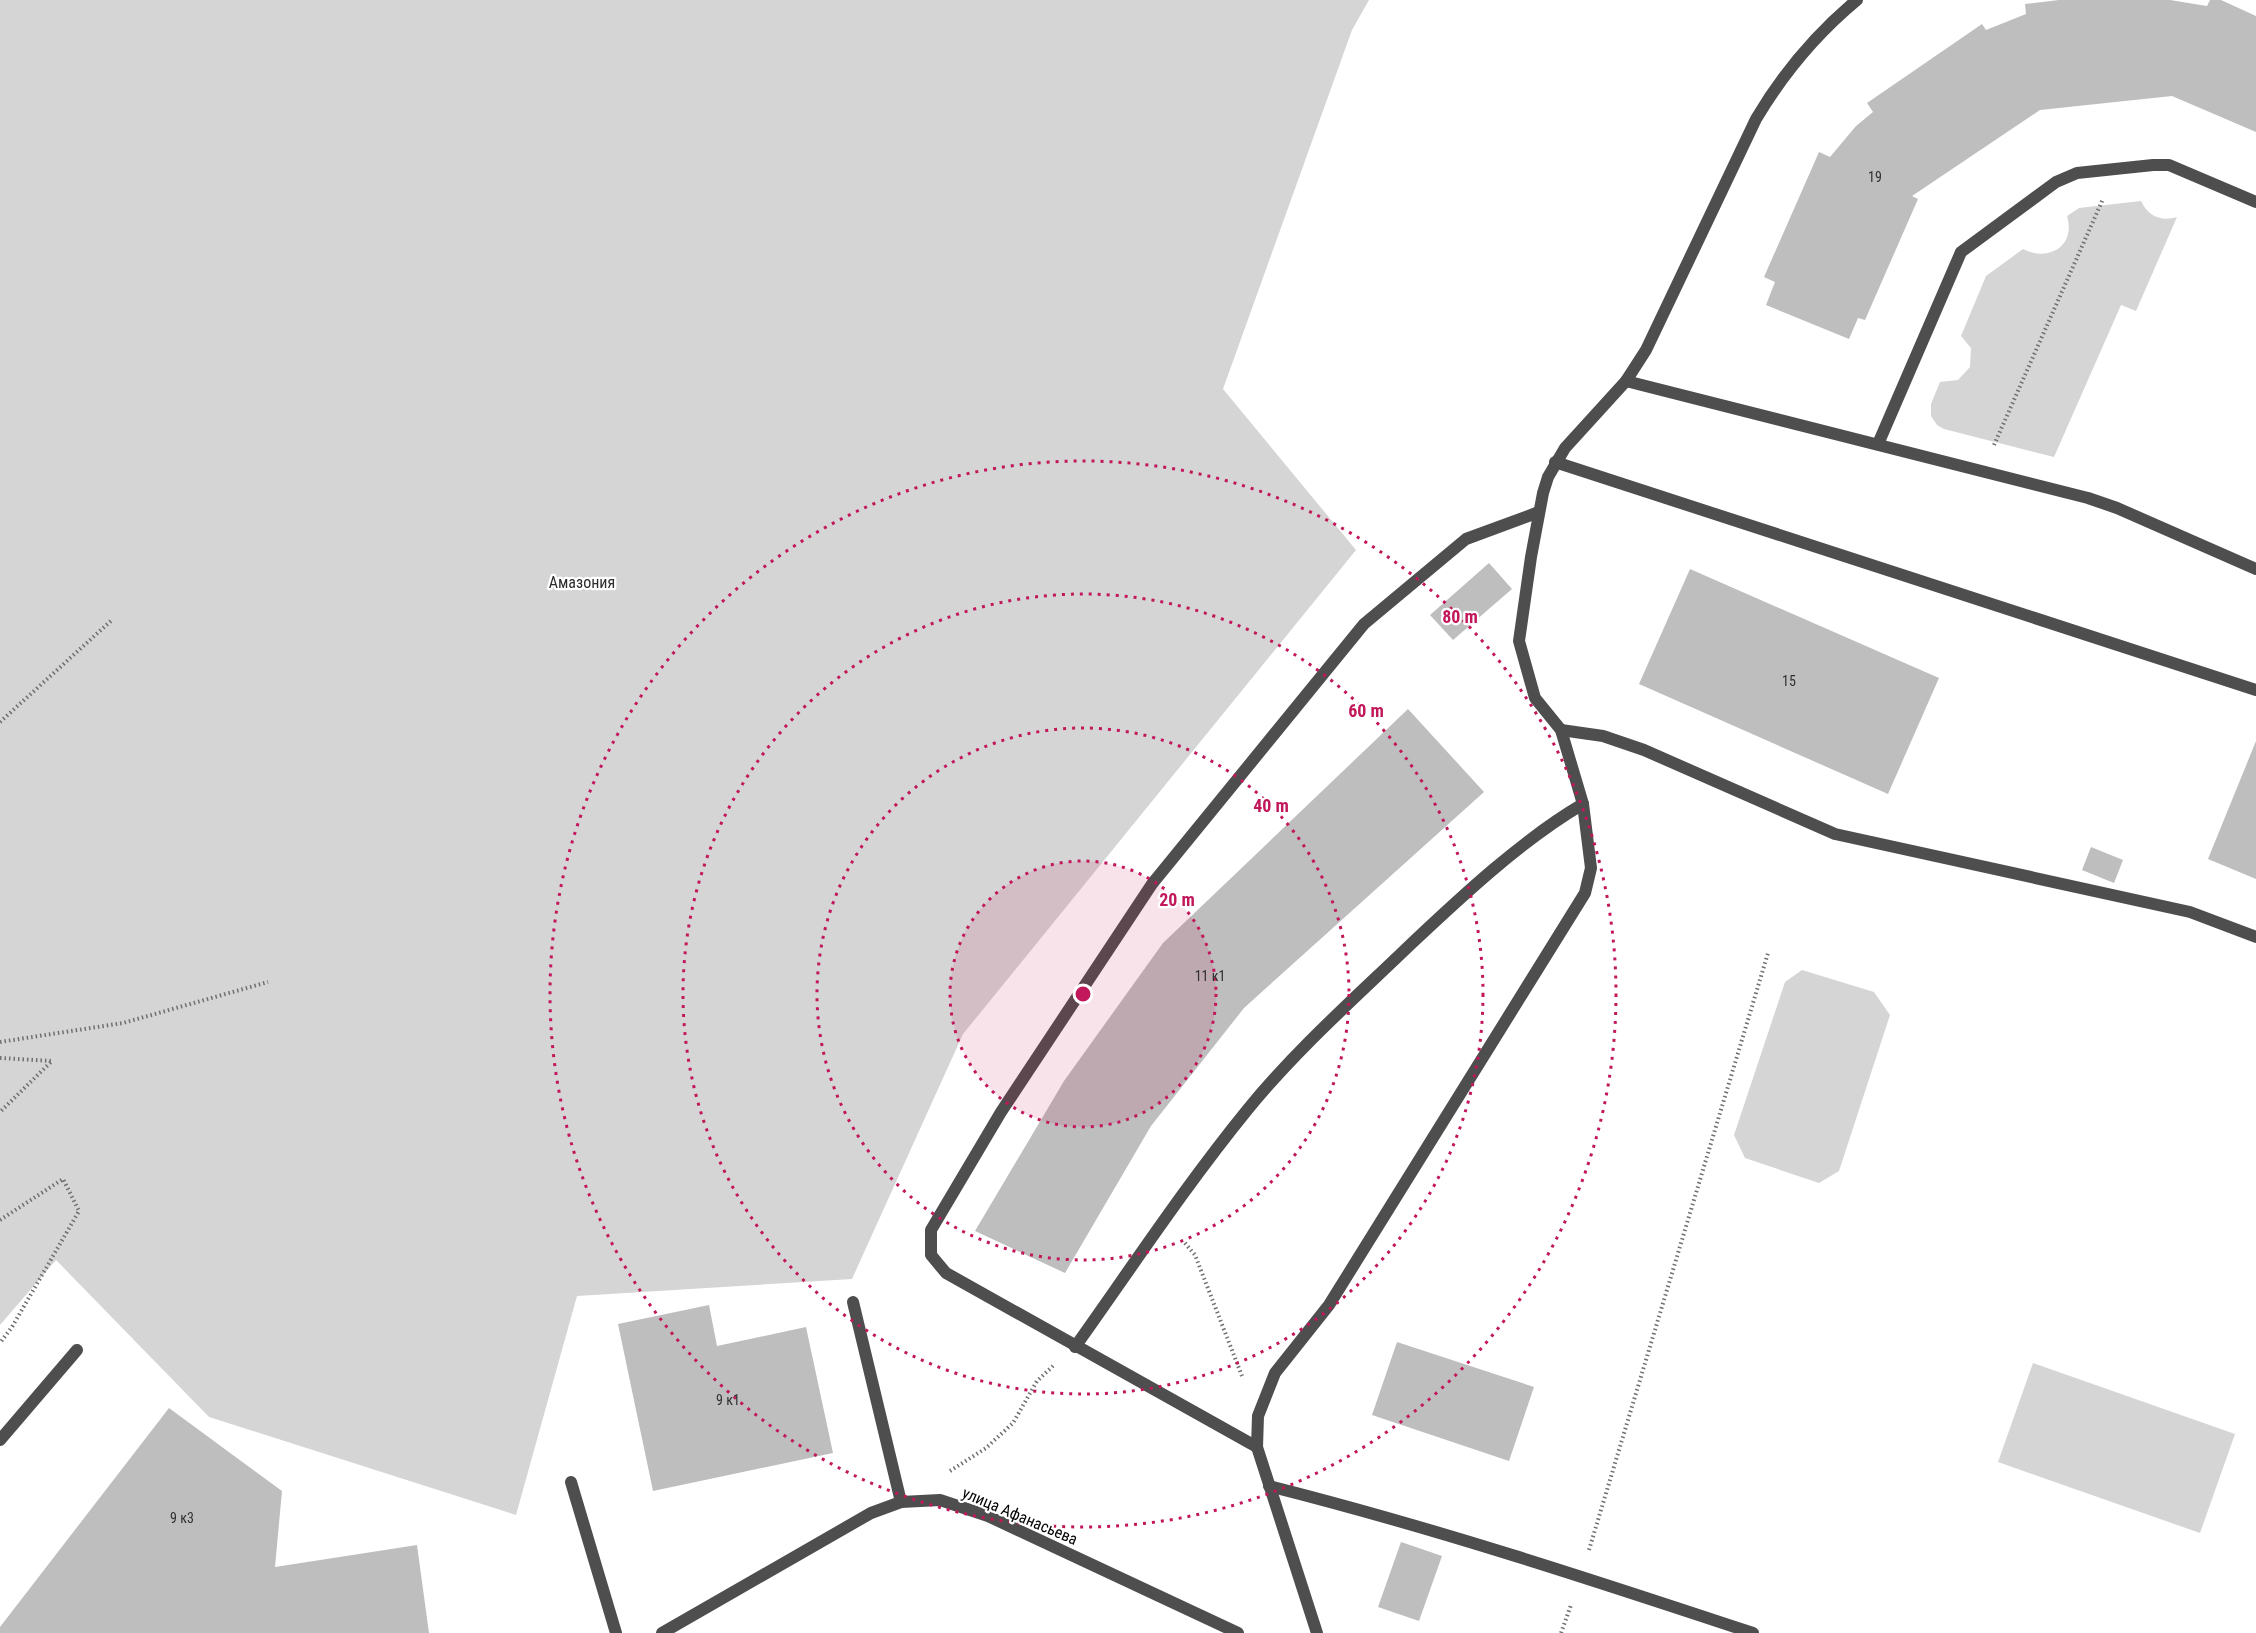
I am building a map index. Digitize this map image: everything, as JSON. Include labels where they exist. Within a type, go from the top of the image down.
[{"type":"street","points":[[1317,1633],[1257,1447],[1258,1416],[1275,1373],[1329,1305],[1585,893],[1591,868],[1583,804],[1561,730],[1535,698],[1519,641],[1543,493],[1556,462],[1565,448],[1626,381],[1656,332],[1756,118],[1772,92],[1802,52],[1830,22],[1857,0]]},
{"type":"street","points":[[1878,444],[1961,252],[2062,178],[2077,173],[2153,165],[2176,167],[2256,202]]},
{"type":"street","points":[[1626,381],[2073,494],[2117,508],[2256,568]]},
{"type":"street","points":[[1556,462],[2256,690]]},
{"type":"street","points":[[1257,1447],[946,1273],[931,1255],[932,1230],[1000,1112],[1152,884],[1364,624],[1466,539],[1539,512]]},
{"type":"street","points":[[1561,730],[1603,736],[1644,750],[1835,834],[2190,912],[2256,937]]},
{"type":"street","points":[[1075,1347],[1165,1220],[1249,1108],[1307,1044],[1449,908],[1554,821],[1583,804]]},
{"type":"street","points":[[853,1302],[901,1502]]},
{"type":"street","points":[[0,1440],[77,1350]]},
{"type":"street","points":[[571,1482],[616,1633]]},
{"type":"street","points":[[1269,1486],[1581,1576],[1753,1633]]},
{"type":"street","name":"улица Афанасьева","points":[[662,1633],[871,1513],[901,1502],[939,1500],[988,1516],[1238,1633]]},
{"type":"path","points":[[1982,470],[2116,169]]},
{"type":"path","points":[[0,722],[113,619]]},
{"type":"path","points":[[1561,1633],[1581,1576],[1768,953]]},
{"type":"path","points":[[0,1042],[123,1023],[268,982]]},
{"type":"path","points":[[0,1058],[52,1061],[0,1112]]},
{"type":"path","points":[[0,1220],[63,1179],[79,1211],[12,1327],[0,1343]]},
{"type":"path","points":[[1195,1255],[1258,1416]]},
{"type":"path","points":[[948,1472],[986,1448],[1013,1423],[1037,1381]]},
{"type":"green space","name":"Амазония","points":[[0,0],[1369,0],[1352,30],[1223,389],[1356,550],[963,1034],[852,1279],[577,1296],[516,1515],[209,1417],[56,1260],[0,1325]]},
{"type":"green space","points":[[2141,201],[2147,211],[2160,218],[2177,217],[2136,311],[2121,305],[2054,457],[1944,429],[1937,425],[1931,416],[1931,404],[1940,382],[1958,380],[1970,367],[1971,348],[1961,336],[1986,276],[2023,249],[2042,254],[2058,249],[2067,236],[2069,227],[2067,216],[2079,208]]},
{"type":"green space","points":[[1802,970],[1874,992],[1890,1015],[1839,1171],[1819,1183],[1745,1158],[1734,1135],[1785,982]]},
{"type":"green space","points":[[2033,1363],[2235,1434],[2200,1533],[1998,1462]]},
{"type":"building","points":[[2059,0],[2170,0],[2207,6],[2210,0],[2221,0],[2256,16],[2256,132],[2172,96],[2040,110],[1912,196],[1918,199],[1865,320],[1858,318],[1849,339],[1766,305],[1775,282],[1764,277],[1819,152],[1830,157],[1856,126],[1873,112],[1867,103],[1982,24],[1986,30],[2026,14],[2025,4]]},
{"type":"building","points":[[1489,563],[1512,589],[1453,640],[1430,615]]},
{"type":"building","points":[[1690,569],[1939,678],[1888,794],[1639,684]]},
{"type":"building","points":[[1408,709],[1484,792],[1244,1008],[1151,1126],[1065,1273],[975,1231],[1064,1081],[1163,943]]},
{"type":"building","points":[[2256,741],[2256,879],[2208,859]]},
{"type":"building","points":[[2091,847],[2123,860],[2114,883],[2082,870]]},
{"type":"building","points":[[709,1305],[717,1346],[806,1327],[833,1453],[653,1491],[618,1324]]},
{"type":"building","points":[[1397,1342],[1534,1387],[1509,1461],[1372,1415]]},
{"type":"building","points":[[169,1408],[282,1491],[275,1567],[417,1545],[429,1633],[0,1633],[0,1627]]},
{"type":"building","points":[[1401,1542],[1442,1556],[1419,1621],[1378,1607]]}]
